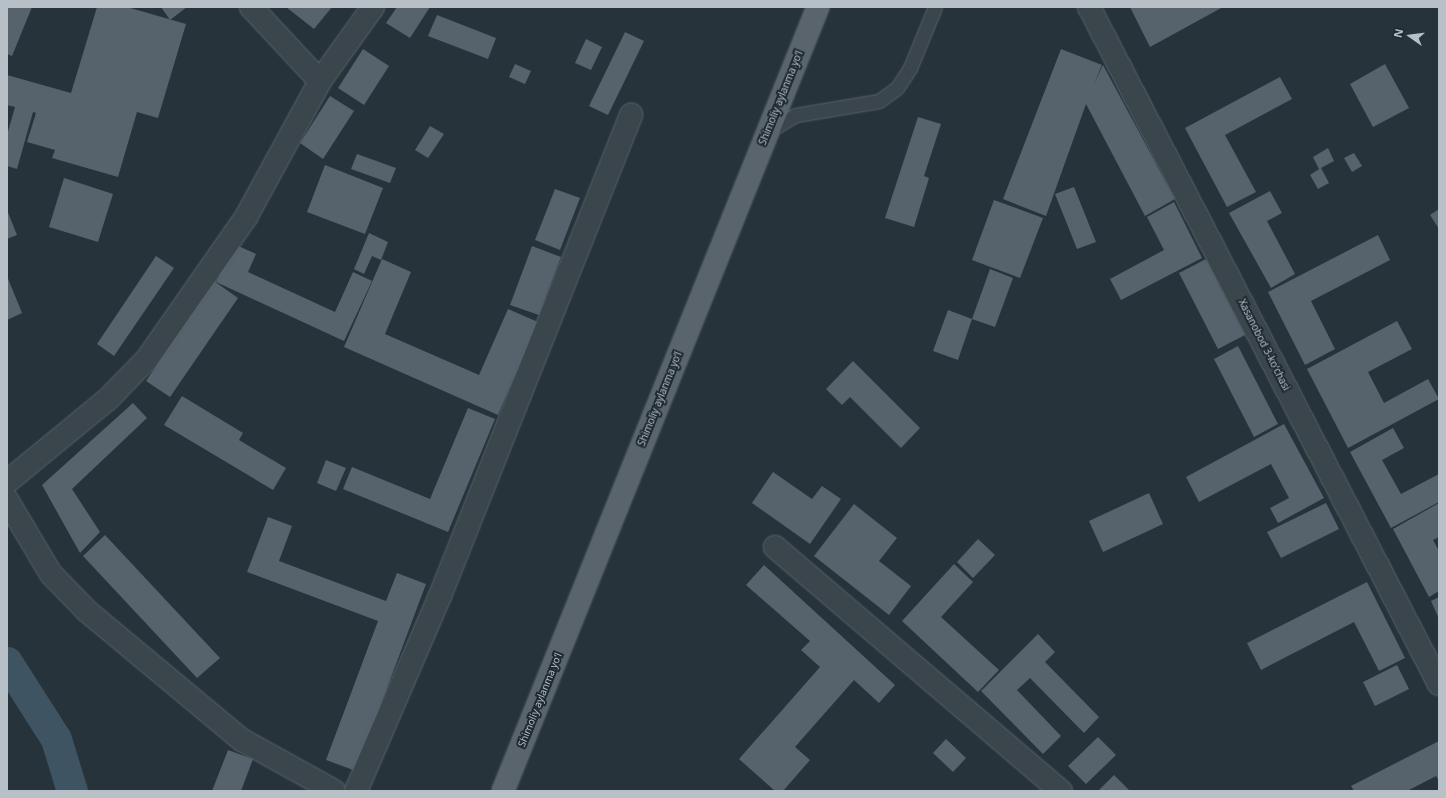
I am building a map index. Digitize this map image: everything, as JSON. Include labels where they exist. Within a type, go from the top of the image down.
[{"type":"main road","name":"Shimoliy aylanma yoʻl","points":[[503,791],[818,7]]},
{"type":"street","points":[[252,7],[320,80]]},
{"type":"street","points":[[7,482],[108,399],[146,359],[246,217],[320,80],[373,7]]},
{"type":"street","name":"Xasanobod 3-koʻchasi","points":[[1089,7],[1439,684]]},
{"type":"street","points":[[356,791],[440,596],[631,115]]},
{"type":"street","points":[[7,500],[51,574],[87,611],[242,740],[334,791]]},
{"type":"street","points":[[774,547],[1061,791]]},
{"type":"lane","points":[[767,132],[796,115],[879,101],[897,88],[910,68],[935,7]]},
{"type":"building","points":[[7,7],[32,7],[12,56],[7,54]]},
{"type":"building","points":[[97,7],[127,7],[186,24],[158,118],[137,112],[118,177],[52,158],[55,150],[27,142],[36,113],[33,112],[17,169],[7,166],[7,135],[15,107],[7,105],[7,75],[71,93]]},
{"type":"building","points":[[161,7],[187,7],[170,20]]},
{"type":"building","points":[[286,7],[332,7],[314,29]]},
{"type":"building","points":[[397,7],[430,7],[410,38],[386,23]]},
{"type":"building","points":[[1130,7],[1223,7],[1150,47]]},
{"type":"building","points":[[437,15],[496,38],[488,59],[428,36]]},
{"type":"building","points":[[625,32],[644,41],[608,115],[589,106]]},
{"type":"building","points":[[586,39],[602,47],[591,70],[575,63]]},
{"type":"building","points":[[363,49],[389,66],[364,105],[338,88]]},
{"type":"building","points":[[1061,49],[1102,65],[1094,84],[1103,65],[1175,199],[1145,216],[1086,104],[1046,216],[1003,199]]},
{"type":"building","points":[[515,64],[531,71],[525,84],[509,77]]},
{"type":"building","points":[[1385,64],[1409,108],[1373,127],[1350,84]]},
{"type":"building","points":[[1280,77],[1292,99],[1225,135],[1256,192],[1227,207],[1185,128]]},
{"type":"building","points":[[330,96],[354,111],[323,159],[300,143]]},
{"type":"building","points":[[918,117],[941,124],[924,176],[929,178],[914,227],[885,218]]},
{"type":"building","points":[[430,126],[444,134],[428,158],[415,150]]},
{"type":"building","points":[[1328,148],[1334,161],[1321,168],[1329,183],[1318,189],[1310,175],[1319,169],[1313,157]]},
{"type":"building","points":[[1354,153],[1362,166],[1352,172],[1344,158]]},
{"type":"building","points":[[357,154],[396,168],[390,183],[351,169]]},
{"type":"building","points":[[325,165],[383,188],[365,234],[307,212]]},
{"type":"building","points":[[64,178],[113,194],[98,242],[49,227]]},
{"type":"building","points":[[1074,187],[1096,242],[1077,249],[1055,194]]},
{"type":"building","points":[[555,189],[580,198],[560,250],[535,240]]},
{"type":"building","points":[[1270,191],[1282,213],[1267,221],[1295,274],[1271,288],[1229,213]]},
{"type":"building","points":[[994,200],[1043,218],[1020,278],[972,260]]},
{"type":"building","points":[[1174,202],[1202,258],[1121,300],[1110,279],[1164,250],[1147,217]]},
{"type":"building","points":[[1439,209],[1439,229],[1430,215]]},
{"type":"building","points":[[7,210],[17,235],[7,239]]},
{"type":"building","points":[[369,233],[388,242],[381,260],[372,256],[364,274],[354,269]]},
{"type":"building","points":[[1378,235],[1390,260],[1311,301],[1335,349],[1305,365],[1268,292]]},
{"type":"building","points":[[234,244],[256,254],[248,272],[335,312],[353,272],[372,281],[344,341],[216,282]]},
{"type":"building","points":[[532,246],[561,257],[539,315],[510,305]]},
{"type":"building","points":[[156,256],[174,268],[114,356],[97,344]]},
{"type":"building","points":[[382,259],[411,272],[385,334],[479,375],[508,309],[538,322],[498,415],[344,347]]},
{"type":"building","points":[[1206,259],[1245,335],[1218,349],[1179,273]]},
{"type":"building","points":[[990,269],[1013,278],[995,327],[972,319]]},
{"type":"building","points":[[7,276],[22,313],[7,320]]},
{"type":"building","points":[[214,281],[238,298],[170,397],[146,381]]},
{"type":"building","points":[[948,310],[972,319],[958,360],[933,351]]},
{"type":"building","points":[[1397,321],[1412,349],[1368,372],[1384,403],[1428,379],[1439,399],[1348,448],[1307,369]]},
{"type":"building","points":[[1238,346],[1278,424],[1254,437],[1214,359]]},
{"type":"building","points":[[853,361],[920,428],[901,448],[850,397],[842,405],[826,389]]},
{"type":"building","points":[[182,396],[243,433],[239,440],[286,468],[273,490],[164,425]]},
{"type":"building","points":[[133,403],[147,418],[72,489],[100,532],[80,553],[42,485]]},
{"type":"building","points":[[468,408],[495,419],[448,532],[343,489],[352,467],[430,499]]},
{"type":"building","points":[[1284,424],[1324,498],[1278,523],[1270,508],[1289,498],[1271,464],[1199,502],[1186,477]]},
{"type":"building","points":[[1393,428],[1404,448],[1382,460],[1401,494],[1439,474],[1439,502],[1391,528],[1350,452]]},
{"type":"building","points":[[326,460],[346,468],[336,491],[317,483]]},
{"type":"building","points":[[773,472],[812,499],[822,486],[841,499],[810,544],[752,503]]},
{"type":"building","points":[[1149,493],[1163,524],[1103,552],[1089,521]]},
{"type":"building","points":[[1326,503],[1339,529],[1281,558],[1267,532]]},
{"type":"building","points":[[1439,503],[1439,537],[1433,540],[1439,551],[1439,591],[1429,597],[1393,529]]},
{"type":"building","points":[[854,504],[897,538],[879,561],[911,586],[889,615],[814,556]]},
{"type":"building","points":[[268,517],[292,526],[279,561],[386,601],[397,573],[426,584],[356,771],[326,760],[378,621],[247,572]]},
{"type":"building","points":[[105,535],[220,658],[197,678],[83,556]]},
{"type":"building","points":[[978,539],[995,555],[973,578],[957,562]]},
{"type":"building","points":[[954,564],[973,582],[941,617],[999,670],[978,692],[902,621]]},
{"type":"building","points":[[764,565],[895,685],[879,703],[854,680],[795,747],[810,760],[783,791],[775,791],[739,759],[820,667],[801,650],[810,641],[746,585]]},
{"type":"building","points":[[1367,582],[1405,658],[1379,671],[1354,622],[1261,670],[1247,643]]},
{"type":"building","points":[[1439,597],[1439,619],[1431,601]]},
{"type":"building","points":[[1038,634],[1055,652],[1045,662],[1099,717],[1084,733],[1030,678],[1017,690],[1061,736],[1043,754],[981,691]]},
{"type":"building","points":[[1397,665],[1409,689],[1375,706],[1363,682]]},
{"type":"building","points":[[1098,737],[1116,755],[1086,784],[1068,766]]},
{"type":"building","points":[[946,739],[966,758],[953,772],[933,753]]},
{"type":"building","points":[[1439,741],[1439,781],[1436,776],[1407,791],[1354,791],[1351,786]]},
{"type":"building","points":[[228,750],[253,759],[241,791],[212,791]]},
{"type":"building","points":[[1114,775],[1130,791],[1098,791]]},
{"type":"waterway","points":[[7,662],[56,739],[72,791]]}]
